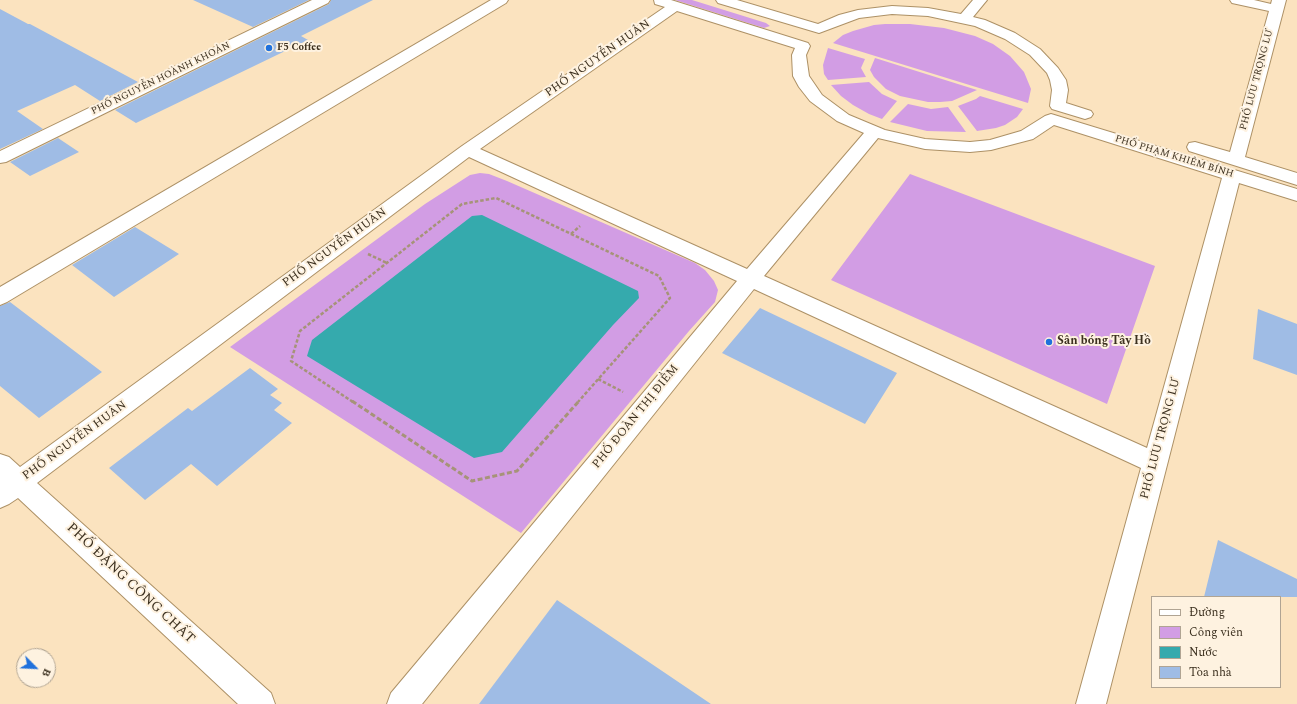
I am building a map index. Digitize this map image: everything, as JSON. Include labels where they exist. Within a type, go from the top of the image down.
[{"type":"street","name":"PHỐ NGUYỄN HOÀNH KHOẢN","points":[[0,158],[323,0]]},
{"type":"street","points":[[0,296],[501,0]]},
{"type":"street","points":[[666,3],[803,46],[799,65],[801,76],[811,92],[828,108],[843,118],[874,132],[902,140],[925,144],[970,147],[991,145],[1027,135],[1041,127],[1055,112],[1060,90],[1058,80],[1053,71],[1035,52],[1024,44],[996,29],[964,19],[928,12],[892,10],[858,14],[844,18],[819,29],[723,0]]},
{"type":"street","points":[[964,19],[980,0]]},
{"type":"street","points":[[1237,0],[1278,5]]},
{"type":"street","name":"PHỐ NGUYỄN HUÂN","points":[[6,481],[468,150],[666,3]]},
{"type":"street","name":"PHỐ LƯU TRỌNG LƯ","points":[[1091,704],[1278,5]]},
{"type":"street","name":"PHỐ PHẠM KHIÊM BÍNH","points":[[1055,112],[1234,168],[1297,195]]},
{"type":"street","name":"PHỐ ĐOÀN THỊ ĐIỂM","points":[[402,704],[750,278],[874,132]]},
{"type":"street","points":[[468,150],[1155,463]]},
{"type":"street","name":"PHỐ PHẠM KHIÊM BÍNH","points":[[1234,168],[1297,179]]},
{"type":"street","name":"PHỐ ĐẶNG CÔNG CHẤT","points":[[6,481],[260,704]]},
{"type":"path","points":[[496,198],[659,276],[670,298],[517,471],[472,481],[291,362],[300,331],[387,263],[462,204],[496,198]]},
{"type":"path","points":[[368,254],[387,263]]},
{"type":"path","points":[[598,379],[624,393]]},
{"type":"green space","points":[[675,0],[692,0],[766,23],[770,26],[764,28]]},
{"type":"green space","points":[[910,24],[944,28],[975,36],[993,44],[1010,56],[1024,72],[1031,89],[1028,103],[833,43],[843,35],[853,31],[874,25]]},
{"type":"green space","points":[[828,48],[865,59],[861,68],[866,77],[828,80],[824,74],[823,65]]},
{"type":"green space","points":[[875,58],[977,90],[952,101],[940,102],[928,102],[900,96],[886,89],[874,77],[870,70]]},
{"type":"green space","points":[[869,82],[882,94],[897,101],[882,119],[853,105],[841,96],[831,85]]},
{"type":"green space","points":[[980,96],[1023,109],[1017,117],[1005,125],[977,131],[958,106]]},
{"type":"green space","points":[[908,104],[931,109],[948,107],[966,132],[927,131],[890,122]]},
{"type":"green space","points":[[480,173],[489,174],[507,181],[695,263],[705,270],[714,281],[718,290],[715,302],[689,331],[521,533],[230,347],[425,204],[470,175]]},
{"type":"green space","name":"Sân bóng Tây Hồ","points":[[910,174],[1155,266],[1107,404],[831,280]]},
{"type":"water","points":[[482,215],[638,291],[639,298],[613,325],[502,452],[474,458],[307,356],[312,340],[472,216]]},
{"type":"building","points":[[193,0],[309,0],[253,27]]},
{"type":"building","points":[[331,0],[373,0],[301,36],[308,40],[136,123],[115,110],[329,4]]},
{"type":"building","points":[[0,9],[138,82],[100,101],[75,85],[17,111],[43,129],[0,149]]},
{"type":"building","points":[[58,138],[79,152],[30,176],[10,162]]},
{"type":"building","points":[[135,227],[179,254],[114,297],[72,265]]},
{"type":"building","points":[[10,302],[102,372],[39,418],[0,386],[0,306]]},
{"type":"building","points":[[760,308],[897,373],[865,424],[722,353]]},
{"type":"building","points":[[1258,309],[1297,324],[1297,375],[1253,359]]},
{"type":"building","points":[[250,368],[278,389],[270,395],[282,403],[274,410],[292,423],[217,486],[191,464],[145,500],[109,468],[188,408],[192,411]]},
{"type":"building","points":[[1218,540],[1297,579],[1297,597],[1204,596]]},
{"type":"building","points":[[557,600],[711,704],[479,704]]},
{"type":"place","name":"F5 Coffee","points":[[269,48]]},
{"type":"place","name":"Sân bóng Tây Hồ","points":[[1049,342]]}]
